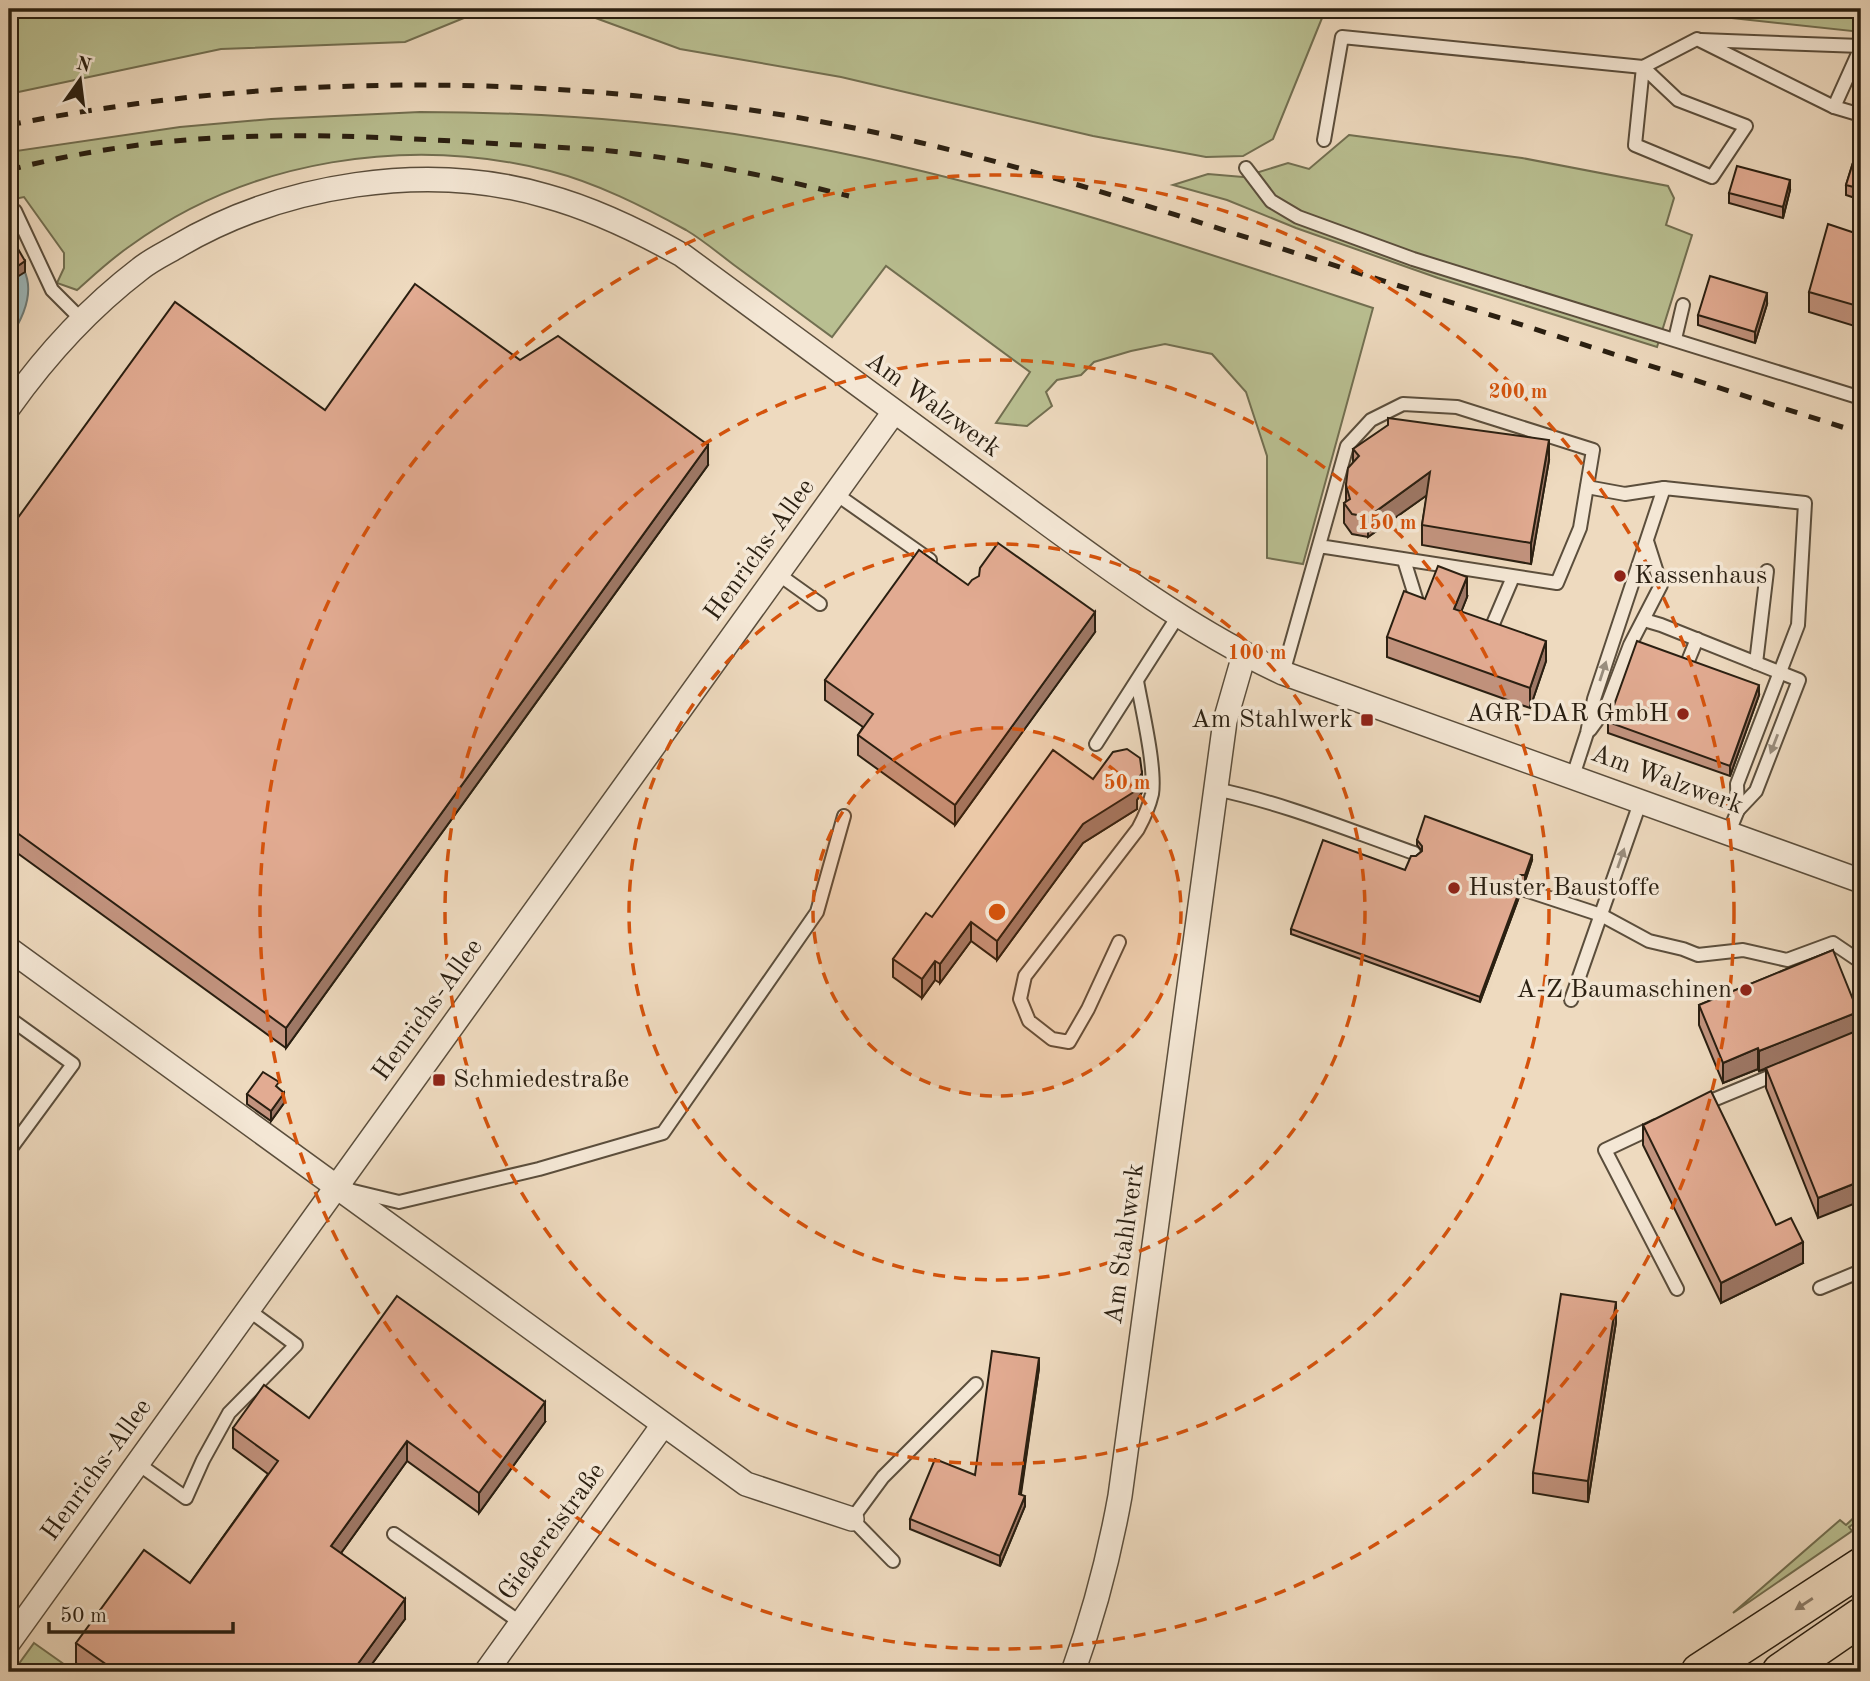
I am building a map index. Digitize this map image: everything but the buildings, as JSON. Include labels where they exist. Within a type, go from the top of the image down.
[{"type":"main road","points":[[1700,1672],[1861,1567]]},
{"type":"main road","points":[[1781,1672],[1861,1618]]},
{"type":"street","name":"Am Walzwerk","points":[[9,407],[47,357],[82,320],[141,268],[206,229],[275,202],[353,185],[426,179],[477,183],[544,195],[643,233],[682,255],[1093,557],[1178,616],[1244,654],[1283,673],[1861,881]]},
{"type":"street","name":"Henrichs-Allee","points":[[9,1642],[894,412]]},
{"type":"street","name":"Am Stahlwerk","points":[[1073,1672],[1091,1622],[1111,1549],[1120,1496],[1225,721],[1244,654]]},
{"type":"street","points":[[9,949],[746,1484],[852,1519]]},
{"type":"street","name":"Gießereistraße","points":[[486,1672],[663,1425]]},
{"type":"lane","points":[[1324,140],[1342,37],[1643,67],[1697,39],[1861,47],[1834,107]]},
{"type":"lane","points":[[1697,39],[1834,107],[1861,115]]},
{"type":"lane","points":[[1643,67],[1678,100],[1746,126],[1712,177],[1635,145],[1643,67]]},
{"type":"lane","points":[[1246,168],[1271,201],[1298,217],[1413,259],[1861,398]]},
{"type":"lane","points":[[15,211],[52,290],[82,320]]},
{"type":"lane","points":[[63,300],[69,288]]},
{"type":"lane","points":[[1675,339],[1683,305]]},
{"type":"lane","points":[[1283,673],[1347,446],[1371,420],[1403,404],[1457,407],[1593,450],[1580,528],[1557,583],[1319,546]]},
{"type":"lane","points":[[1587,487],[1625,494],[1664,488],[1805,503],[1798,625],[1737,784],[1738,810]]},
{"type":"lane","points":[[1573,776],[1587,733],[1594,699],[1664,488]]},
{"type":"lane","points":[[836,494],[941,568]]},
{"type":"lane","points":[[1587,733],[1606,708],[1630,645],[1661,585],[1647,541]]},
{"type":"lane","points":[[1404,560],[1418,606]]},
{"type":"lane","points":[[1756,663],[1767,571]]},
{"type":"lane","points":[[778,574],[820,604]]},
{"type":"lane","points":[[1490,631],[1513,577]]},
{"type":"lane","points":[[1097,744],[1178,616]]},
{"type":"lane","points":[[1644,620],[1799,680],[1756,791],[1738,810],[1729,832]]},
{"type":"lane","points":[[1688,661],[1697,639]]},
{"type":"lane","points":[[1119,942],[1088,1009],[1069,1042],[1052,1039],[1029,1021],[1020,999],[1025,976],[1138,830],[1147,811],[1152,792],[1152,775],[1137,681]]},
{"type":"lane","points":[[1215,789],[1253,797],[1332,822],[1414,853]]},
{"type":"lane","points":[[1572,1000],[1641,800]]},
{"type":"lane","points":[[335,1187],[399,1202],[539,1170],[663,1133],[817,912],[844,816]]},
{"type":"lane","points":[[1521,889],[1601,915],[1649,941],[1698,955],[1743,950],[1787,960],[1833,943],[1861,962]]},
{"type":"lane","points":[[9,1018],[72,1064],[9,1151]]},
{"type":"lane","points":[[1693,1109],[1796,1066]]},
{"type":"lane","points":[[1668,1121],[1605,1150],[1677,1289]]},
{"type":"lane","points":[[1820,1288],[1861,1271]]},
{"type":"lane","points":[[137,1463],[186,1498],[229,1413],[296,1346],[247,1309]]},
{"type":"lane","points":[[893,1561],[852,1519],[883,1477],[976,1384]]},
{"type":"lane","points":[[394,1534],[521,1623]]},
{"type":"green space","points":[[9,9],[486,9],[405,42],[221,49],[9,94]]},
{"type":"green space","points":[[571,9],[1334,9],[1322,18],[1273,139],[1243,156],[1206,157],[1093,136],[841,77],[680,49]]},
{"type":"green space","points":[[1649,9],[1861,9],[1861,32]]},
{"type":"green space","points":[[420,112],[557,116],[648,123],[783,142],[858,157],[933,174],[1081,214],[1373,308],[1303,564],[1267,558],[1267,456],[1246,392],[1212,354],[1165,344],[1094,362],[1081,375],[1057,380],[1046,392],[1052,406],[1027,426],[996,423],[1030,372],[886,266],[832,337],[698,238],[670,221],[585,182],[550,171],[496,160],[442,155],[387,156],[332,162],[278,175],[226,193],[176,216],[123,251],[77,290],[57,283],[64,268],[64,253],[24,197],[9,200],[9,152],[180,127],[271,119]]},
{"type":"green space","points":[[1349,135],[1522,158],[1668,186],[1674,198],[1666,225],[1692,235],[1657,347],[1438,278],[1296,228],[1227,200],[1173,185],[1208,174],[1243,177],[1288,163],[1309,169]]},
{"type":"green space","points":[[1861,1511],[1861,1519],[1849,1527],[1852,1531],[1733,1613],[1840,1520],[1846,1525]]},
{"type":"green space","points":[[34,1643],[75,1672],[13,1672]]},
{"type":"water","points":[[9,245],[24,270],[28,297],[9,339]]},
{"type":"railway","points":[[9,125],[103,108],[198,96],[389,85],[580,91],[770,113],[906,139],[1040,174],[1861,433]]},
{"type":"railway","points":[[9,170],[93,152],[178,141],[279,136],[368,137],[624,152],[721,168],[849,196]]},
{"type":"place","name":"Kassenhaus","points":[[1620,576]]},
{"type":"place","name":"AGR-DAR GmbH","points":[[1683,714]]},
{"type":"place","name":"Am Stahlwerk","points":[[1367,720]]},
{"type":"place","name":"Huster Baustoffe","points":[[1454,888]]},
{"type":"place","name":"A-Z Baumaschinen","points":[[1746,990]]},
{"type":"place","name":"Schmiedestraße","points":[[439,1080]]}]
